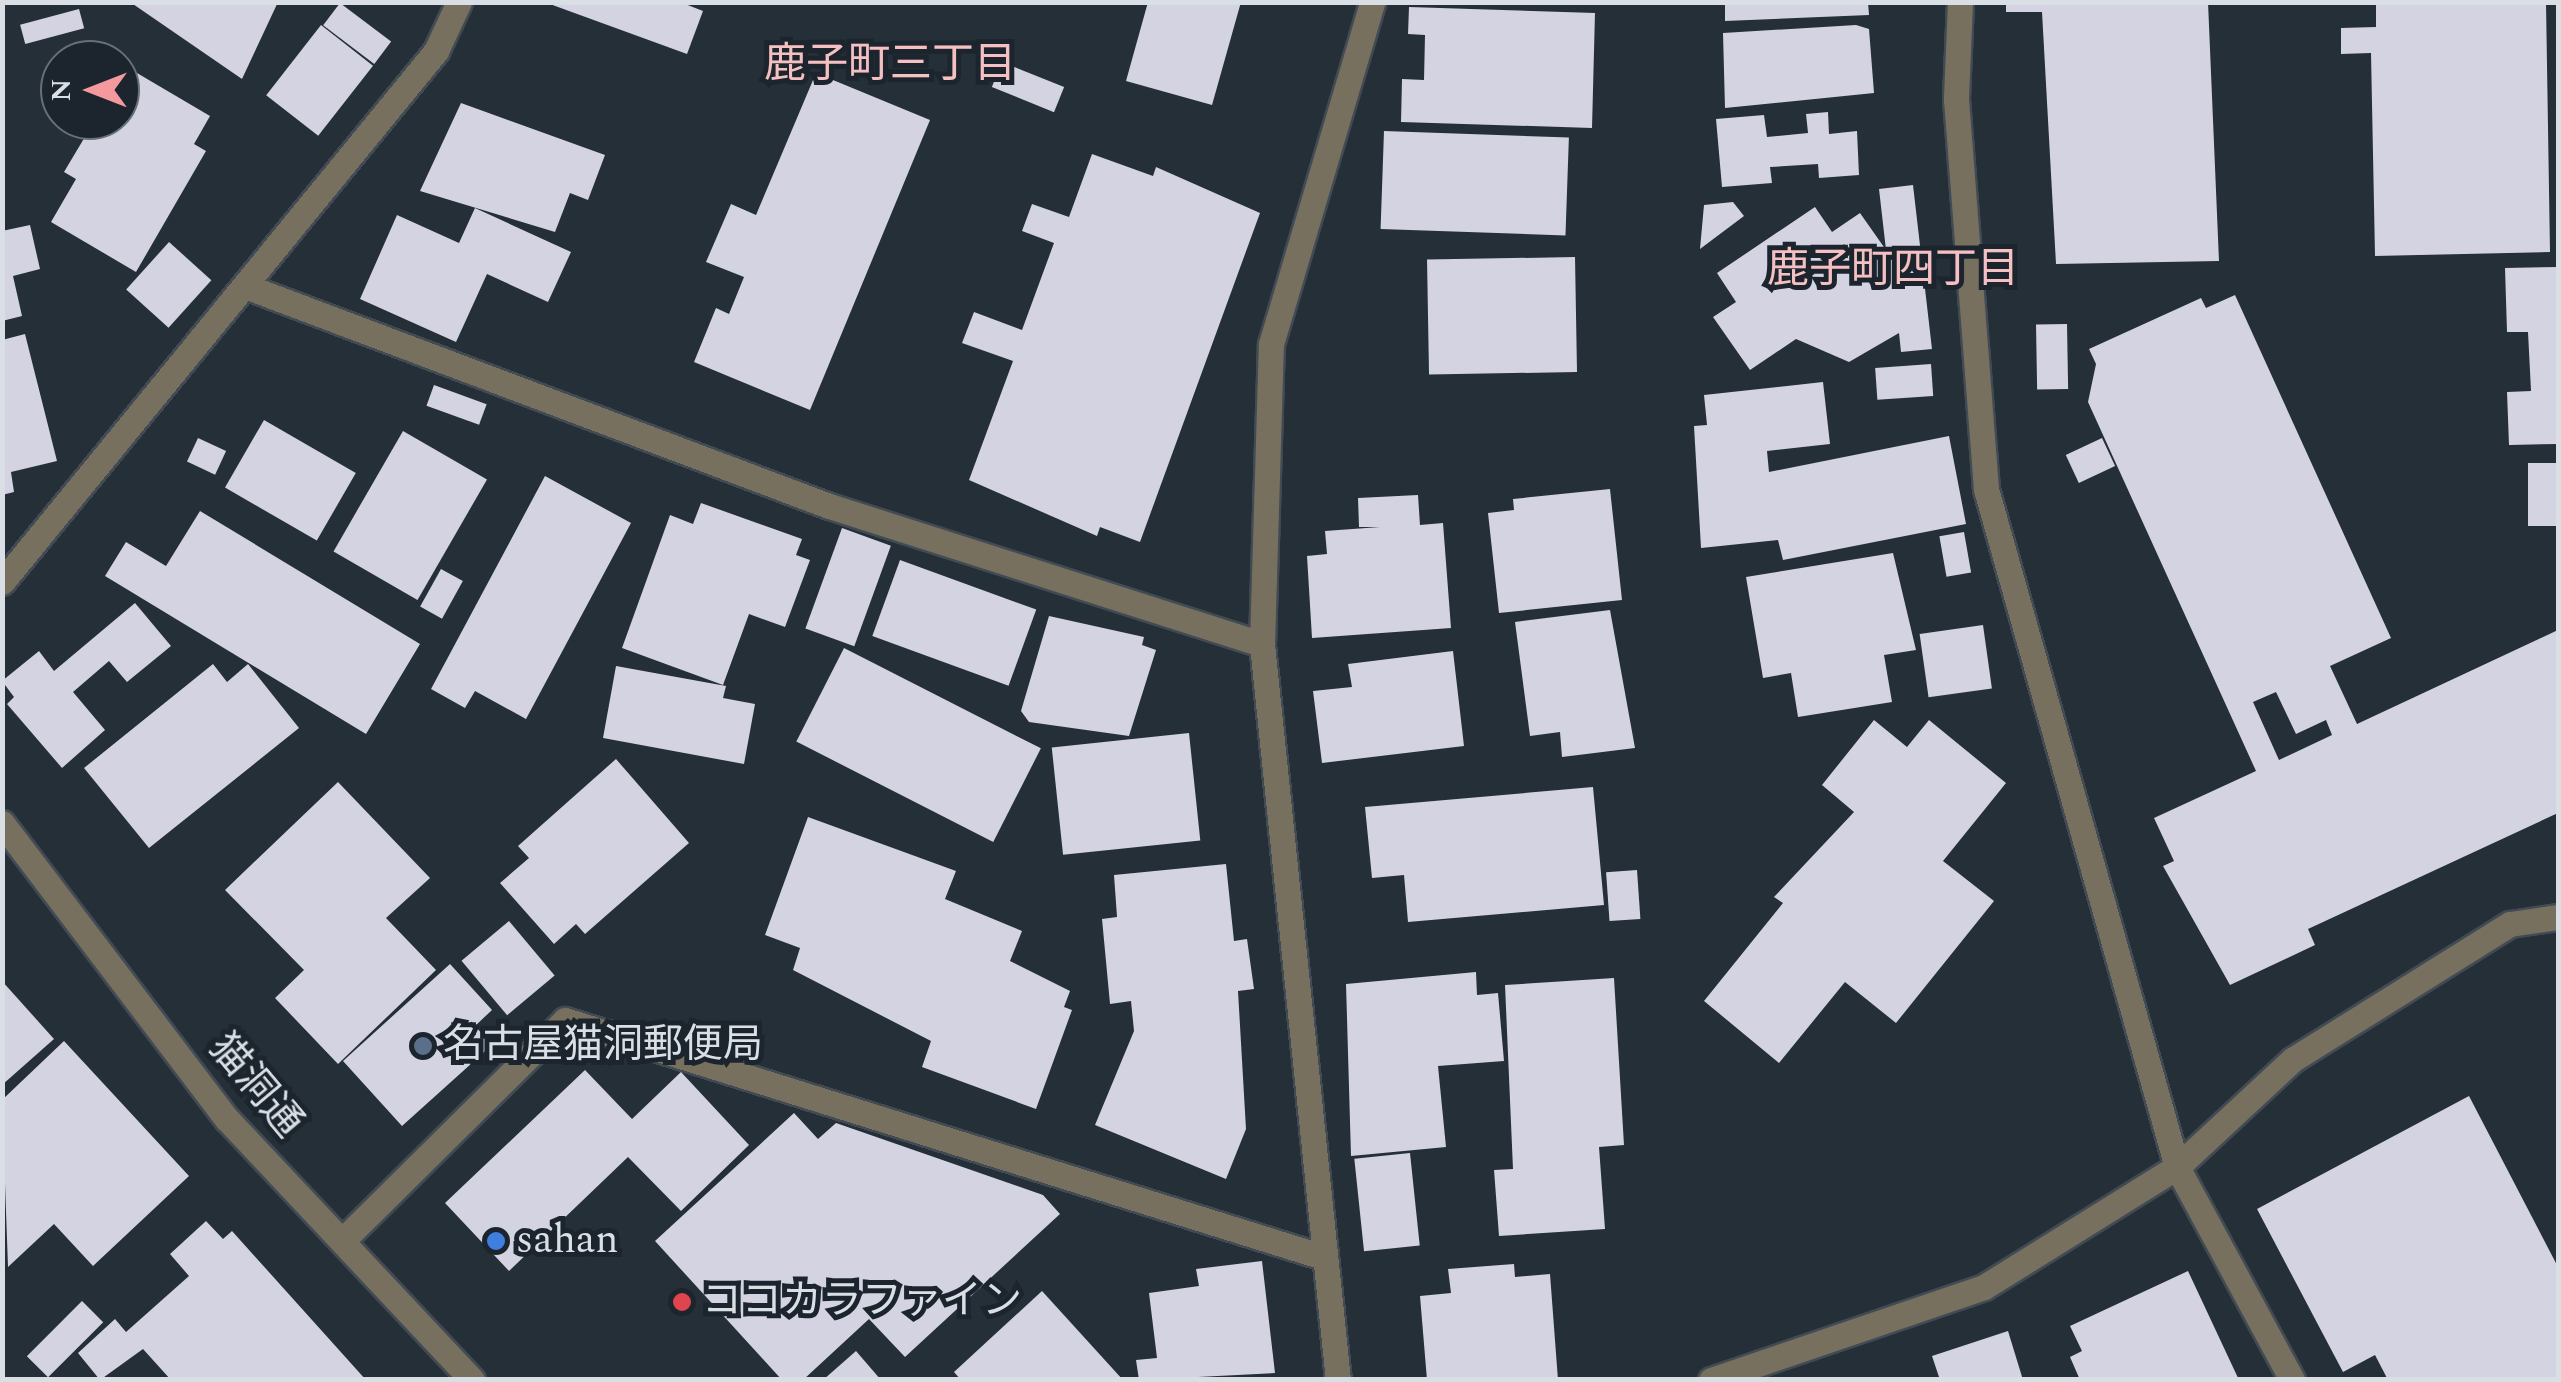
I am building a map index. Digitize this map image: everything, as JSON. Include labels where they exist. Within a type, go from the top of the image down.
[{"type":"street","points":[[2,582],[436,51],[460,2]]},
{"type":"street","points":[[1338,1380],[1262,644],[1270,344],[1372,2]]},
{"type":"street","points":[[1960,2],[1956,98],[1986,489],[2177,1167],[2292,1380]]},
{"type":"street","points":[[245,286],[829,506],[1262,644]]},
{"type":"street","name":"猫洞通","points":[[2,823],[227,1119],[344,1239],[472,1380]]},
{"type":"street","points":[[1711,1380],[1984,1287],[2177,1167],[2292,1060],[2510,924],[2558,917]]},
{"type":"street","points":[[344,1239],[565,1020],[1323,1257]]},
{"type":"building","points":[[130,2],[278,2],[242,79]]},
{"type":"building","points":[[680,2],[703,11],[687,54],[547,3]]},
{"type":"building","points":[[1148,2],[1241,2],[1212,105],[1126,81]]},
{"type":"building","points":[[1725,2],[1868,2],[1869,15],[1725,21]]},
{"type":"building","points":[[2006,2],[2208,2],[2219,261],[2056,264],[2042,12],[2006,12]]},
{"type":"building","points":[[2376,2],[2546,2],[2550,252],[2375,256],[2371,53],[2341,54],[2341,28],[2376,27]]},
{"type":"building","points":[[340,3],[391,42],[374,64],[323,25]]},
{"type":"building","points":[[1409,7],[1595,13],[1592,128],[1401,122],[1402,79],[1424,80],[1425,35],[1408,34]]},
{"type":"building","points":[[79,9],[84,28],[25,44],[20,25]]},
{"type":"building","points":[[321,25],[373,66],[318,136],[266,95]]},
{"type":"building","points":[[1856,25],[1869,29],[1874,93],[1725,108],[1723,33]]},
{"type":"building","points":[[1002,62],[1064,87],[1054,112],[992,87]]},
{"type":"building","points":[[816,73],[930,120],[810,410],[694,362],[716,308],[729,314],[744,277],[706,262],[731,204],[756,215]]},
{"type":"building","points":[[140,75],[210,116],[194,144],[206,151],[136,272],[51,222],[76,179],[64,172],[83,140],[140,140]]},
{"type":"building","points":[[461,103],[605,155],[588,200],[570,193],[555,232],[420,191]]},
{"type":"building","points":[[1828,112],[1829,134],[1857,131],[1859,175],[1819,178],[1818,164],[1770,167],[1772,183],[1722,187],[1716,119],[1764,115],[1767,137],[1808,133],[1806,114]]},
{"type":"building","points":[[1384,131],[1569,137],[1565,235],[1381,229]]},
{"type":"building","points":[[1092,154],[1153,176],[1156,167],[1260,213],[1140,542],[1100,527],[1097,536],[969,480],[1013,361],[962,343],[974,312],[1022,330],[1054,243],[1022,231],[1032,204],[1069,217]]},
{"type":"building","points":[[1913,185],[1932,349],[1901,352],[1899,333],[1849,362],[1796,339],[1750,370],[1713,317],[1736,302],[1717,273],[1815,207],[1832,232],[1860,213],[1886,250],[1879,189]]},
{"type":"building","points":[[1733,202],[1744,216],[1700,249],[1704,205]]},
{"type":"building","points":[[475,208],[571,252],[548,302],[487,274],[456,342],[360,299],[397,215],[459,243]]},
{"type":"building","points":[[30,225],[40,269],[13,276],[22,316],[2,321],[2,231]]},
{"type":"building","points":[[169,242],[211,280],[169,328],[126,290]]},
{"type":"building","points":[[1575,257],[1577,372],[1429,375],[1427,260]]},
{"type":"building","points":[[2558,267],[2558,444],[2509,445],[2507,392],[2531,391],[2528,332],[2507,332],[2505,268]]},
{"type":"building","points":[[2235,295],[2391,638],[2330,666],[2357,724],[2558,630],[2558,813],[2308,929],[2315,945],[2230,985],[2163,866],[2174,861],[2154,818],[2256,771],[2088,402],[2096,364],[2089,349],[2201,298],[2206,308]],"holes":[[[2276,692],[2296,734],[2326,720],[2332,735],[2279,760],[2253,702]]]},
{"type":"building","points":[[2067,324],[2068,389],[2037,390],[2036,325]]},
{"type":"building","points":[[25,334],[57,461],[11,472],[14,492],[2,495],[2,340]]},
{"type":"building","points":[[1931,364],[1933,396],[1877,400],[1875,368]]},
{"type":"building","points":[[1823,382],[1830,444],[1767,451],[1769,472],[1949,436],[1966,524],[1783,560],[1778,540],[1701,548],[1694,426],[1707,425],[1704,395]]},
{"type":"building","points":[[434,385],[487,404],[479,425],[426,406]]},
{"type":"building","points":[[264,420],[356,473],[317,541],[225,488]]},
{"type":"building","points":[[403,431],[487,480],[418,600],[334,551]]},
{"type":"building","points":[[198,438],[226,451],[215,475],[187,462]]},
{"type":"building","points":[[2102,438],[2115,466],[2079,483],[2066,455]]},
{"type":"building","points":[[2528,463],[2558,463],[2558,526],[2528,526]]},
{"type":"building","points":[[545,476],[631,523],[526,719],[475,691],[465,708],[431,689]]},
{"type":"building","points":[[1610,489],[1622,600],[1499,613],[1488,513],[1514,510],[1513,499]]},
{"type":"building","points":[[1418,495],[1420,525],[1443,523],[1451,628],[1312,638],[1307,556],[1327,554],[1325,531],[1380,527],[1359,527],[1358,498]]},
{"type":"building","points":[[701,503],[802,539],[796,555],[810,560],[785,627],[749,614],[723,685],[622,648],[670,515],[693,524]]},
{"type":"building","points":[[200,511],[420,644],[366,734],[105,576],[126,542],[166,566]]},
{"type":"building","points":[[842,528],[891,546],[854,646],[805,629]]},
{"type":"building","points":[[1964,532],[1971,572],[1946,577],[1939,536]]},
{"type":"building","points":[[1893,553],[1916,650],[1884,655],[1892,702],[1798,717],[1791,673],[1763,678],[1746,577]]},
{"type":"building","points":[[900,560],[1036,610],[1009,686],[872,636]]},
{"type":"building","points":[[441,569],[463,581],[442,619],[420,607]]},
{"type":"building","points":[[135,603],[171,646],[127,682],[109,661],[73,692],[105,730],[62,768],[7,704],[14,697],[2,681],[39,651],[54,671]]},
{"type":"building","points":[[1610,610],[1635,748],[1562,757],[1560,732],[1530,736],[1515,622]]},
{"type":"building","points":[[1049,616],[1144,637],[1142,645],[1156,650],[1129,736],[1029,722],[1021,711]]},
{"type":"building","points":[[1983,625],[1992,688],[1929,697],[1920,634]]},
{"type":"building","points":[[844,648],[1041,748],[993,842],[796,742]]},
{"type":"building","points":[[1453,651],[1464,746],[1322,763],[1313,691],[1352,687],[1348,664]]},
{"type":"building","points":[[213,664],[227,682],[248,664],[299,728],[149,848],[84,768]]},
{"type":"building","points":[[616,666],[726,686],[723,698],[755,704],[744,764],[603,738]]},
{"type":"building","points":[[1874,720],[1907,747],[1929,720],[2006,783],[1943,861],[1994,901],[1896,1023],[1845,982],[1779,1063],[1704,1001],[1783,903],[1774,897],[1854,812],[1822,785]]},
{"type":"building","points":[[1189,733],[1200,840],[1063,855],[1052,747]]},
{"type":"building","points":[[616,759],[689,843],[585,934],[576,924],[554,944],[500,883],[529,858],[518,846]]},
{"type":"building","points":[[338,782],[430,878],[386,918],[436,970],[338,1064],[275,998],[304,970],[225,890]]},
{"type":"building","points":[[1593,787],[1604,905],[1408,922],[1404,875],[1372,878],[1365,807]]},
{"type":"building","points":[[808,817],[956,871],[945,899],[1022,931],[1010,961],[1070,991],[1064,1007],[1072,1010],[1036,1109],[922,1067],[931,1041],[793,970],[800,948],[765,935]]},
{"type":"building","points":[[1226,864],[1234,941],[1247,939],[1254,989],[1238,991],[1246,1129],[1226,1179],[1095,1125],[1134,1031],[1131,1001],[1110,1004],[1102,919],[1117,917],[1114,875]]},
{"type":"building","points":[[1637,870],[1640,919],[1609,921],[1606,872]]},
{"type":"building","points":[[509,921],[555,975],[507,1015],[462,961]]},
{"type":"building","points":[[450,964],[492,1010],[475,1026],[492,1045],[402,1126],[343,1061]]},
{"type":"building","points":[[1476,972],[1477,995],[1498,993],[1504,1061],[1438,1066],[1446,1147],[1351,1156],[1346,984]]},
{"type":"building","points":[[1614,978],[1624,1145],[1599,1147],[1605,1229],[1499,1236],[1494,1170],[1513,1169],[1505,985]]},
{"type":"building","points":[[2,981],[54,1039],[2,1085]]},
{"type":"building","points":[[64,1041],[189,1176],[93,1266],[54,1224],[8,1267],[2,1100]]},
{"type":"building","points":[[585,1070],[632,1119],[681,1072],[749,1145],[681,1211],[628,1157],[509,1271],[445,1203]]},
{"type":"building","points":[[2469,1096],[2558,1267],[2558,1380],[2388,1380],[2375,1355],[2343,1372],[2257,1209]]},
{"type":"building","points":[[794,1113],[818,1139],[836,1123],[1043,1195],[1060,1214],[905,1357],[869,1319],[803,1380],[782,1380],[655,1241]]},
{"type":"building","points":[[1410,1153],[1420,1245],[1364,1251],[1354,1159]]},
{"type":"building","points":[[206,1221],[223,1239],[232,1231],[366,1380],[171,1380],[143,1349],[100,1380],[78,1353],[115,1319],[126,1332],[189,1276],[170,1254]]},
{"type":"building","points":[[1262,1261],[1275,1373],[1139,1380],[1136,1360],[1157,1358],[1149,1293],[1199,1286],[1196,1269]]},
{"type":"building","points":[[1514,1264],[1515,1277],[1550,1274],[1558,1380],[1427,1380],[1420,1296],[1451,1293],[1448,1269]]},
{"type":"building","points":[[2188,1271],[2239,1380],[2080,1380],[2070,1357],[2082,1351],[2070,1326]]},
{"type":"building","points":[[1042,1291],[1123,1380],[961,1380],[954,1372]]},
{"type":"building","points":[[82,1301],[103,1322],[48,1377],[27,1356]]},
{"type":"building","points":[[2008,1331],[2023,1380],[1940,1380],[1932,1356]]},
{"type":"building","points":[[856,1351],[881,1380],[823,1380]]},
{"type":"place","name":"名古屋猫洞郵便局","points":[[423,1046]]},
{"type":"place","name":"sahan","points":[[496,1241]]},
{"type":"place","name":"ココカラファイン","points":[[682,1302]]},
{"type":"district","name":"鹿子町三丁目","points":[[890,65]]},
{"type":"district","name":"鹿子町四丁目","points":[[1893,270]]}]
